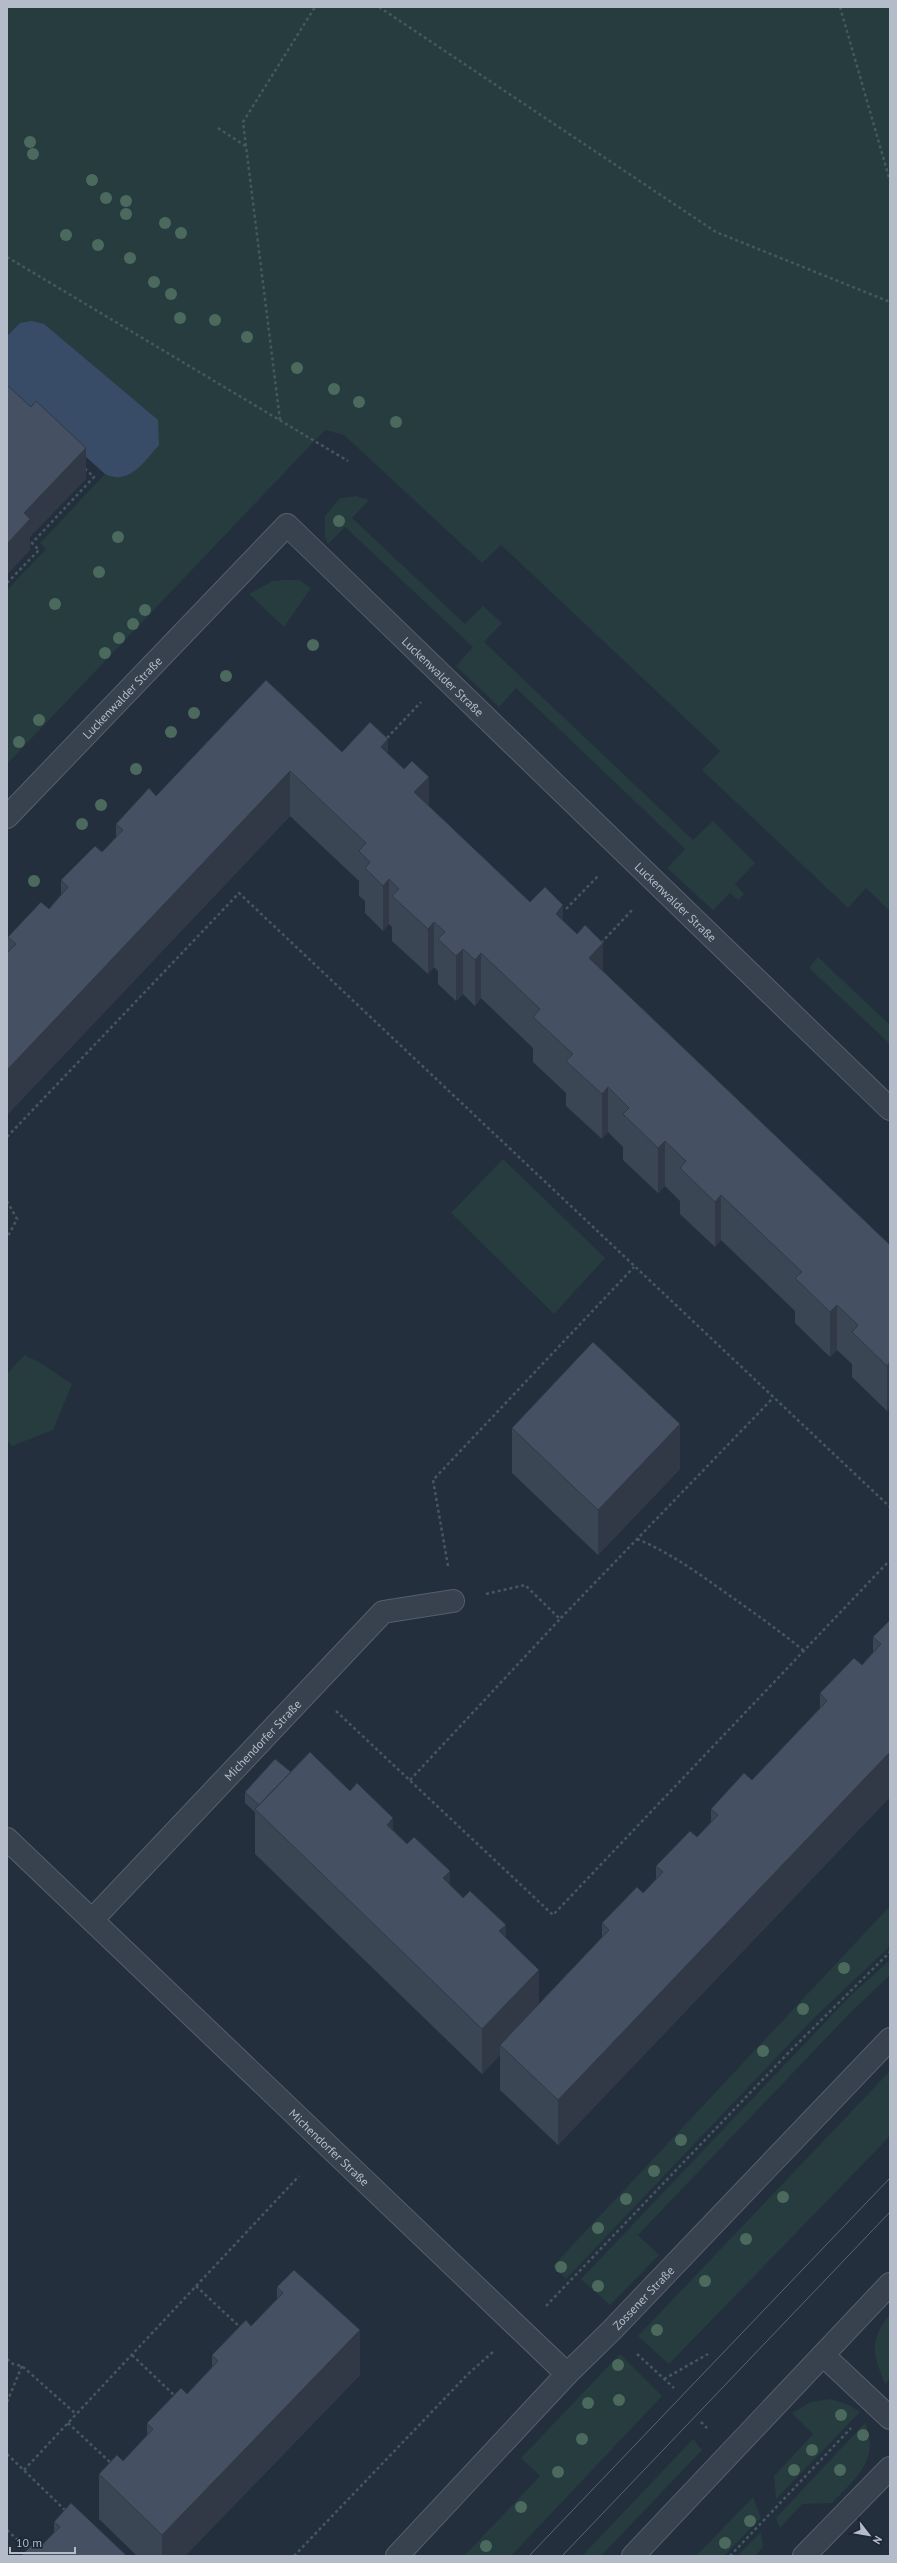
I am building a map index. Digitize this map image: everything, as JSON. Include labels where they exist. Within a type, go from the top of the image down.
[{"type":"street","name":"Luckenwalder Straße","points":[[7,817],[287,525],[890,1109]]},
{"type":"street","name":"Michendorfer Straße","points":[[92,1920],[383,1612],[453,1601]]},
{"type":"street","name":"Michendorfer Straße","points":[[7,1840],[92,1920],[290,2112],[568,2374]]},
{"type":"street","name":"Zossener Straße","points":[[397,2556],[568,2374],[612,2330],[890,2039]]},
{"type":"street","points":[[633,2556],[890,2284]]},
{"type":"street","points":[[823,2355],[882,2411]]},
{"type":"street","points":[[804,2556],[890,2468]]},
{"type":"path","points":[[280,420],[243,122],[315,7]]},
{"type":"path","points":[[379,7],[716,232],[890,302]]},
{"type":"path","points":[[840,7],[890,181]]},
{"type":"path","points":[[218,128],[247,147]]},
{"type":"path","points":[[7,257],[348,461]]},
{"type":"path","points":[[7,583],[39,550],[32,543],[94,477],[78,462]]},
{"type":"path","points":[[387,738],[444,678]]},
{"type":"path","points":[[566,909],[622,850]]},
{"type":"path","points":[[601,943],[657,883]]},
{"type":"path","points":[[7,1137],[239,893],[890,1507]]},
{"type":"path","points":[[7,1201],[17,1218],[7,1238]]},
{"type":"path","points":[[560,1619],[525,1585],[453,1601],[433,1480],[634,1267]]},
{"type":"path","points":[[410,1780],[560,1619],[774,1398]]},
{"type":"path","points":[[637,1539],[662,1549],[690,1567],[804,1651]]},
{"type":"path","points":[[311,1688],[553,1915],[890,1560]]},
{"type":"path","points":[[543,2309],[565,2290],[792,2049],[890,1952]]},
{"type":"path","points":[[24,2470],[299,2176]]},
{"type":"path","points":[[196,2286],[244,2331]]},
{"type":"path","points":[[294,2556],[468,2374],[496,2350]]},
{"type":"path","points":[[633,2350],[674,2388]]},
{"type":"path","points":[[132,2354],[182,2403]]},
{"type":"path","points":[[664,2379],[708,2354]]},
{"type":"path","points":[[7,2359],[13,2364],[22,2366],[76,2414]]},
{"type":"path","points":[[7,2402],[22,2366]]},
{"type":"path","points":[[730,2556],[882,2411]]},
{"type":"path","points":[[68,2423],[116,2468]]},
{"type":"path","points":[[7,2454],[68,2513]]},
{"type":"path","points":[[7,2530],[35,2556]]},
{"type":"green space","points":[[7,7],[890,7],[890,911],[866,888],[848,908],[702,770],[720,751],[501,545],[482,563],[344,435],[325,430],[7,764],[7,590],[46,549],[40,543],[105,474],[115,478],[20,323],[7,336]]},
{"type":"green space","points":[[356,496],[369,500],[352,518],[465,624],[483,606],[502,623],[484,642],[693,840],[713,821],[755,863],[735,884],[744,894],[738,900],[730,893],[713,910],[667,868],[685,849],[516,688],[499,707],[456,666],[473,647],[345,527],[328,544],[325,537],[325,516],[340,498]]},
{"type":"green space","points":[[299,580],[311,588],[284,627],[249,594],[273,581]]},
{"type":"green space","points":[[818,957],[890,1025],[890,1044],[809,968]]},
{"type":"green space","points":[[503,1159],[605,1258],[554,1314],[451,1213]]},
{"type":"green space","points":[[24,1355],[39,1362],[72,1384],[53,1430],[12,1446],[7,1440],[7,1374]]},
{"type":"green space","points":[[890,1906],[890,1946],[813,2019],[566,2279],[553,2266]]},
{"type":"green space","points":[[890,1960],[890,1975],[850,2013],[638,2235],[659,2255],[610,2305],[581,2279],[851,1995]]},
{"type":"green space","points":[[890,2071],[890,2136],[669,2364],[638,2336]]},
{"type":"green space","points":[[890,2314],[890,2379],[885,2384],[878,2364],[875,2348],[878,2332]]},
{"type":"green space","points":[[620,2354],[662,2396],[511,2556],[464,2556],[540,2476],[521,2458]]},
{"type":"green space","points":[[830,2399],[849,2405],[860,2412],[776,2499],[774,2476],[813,2434],[792,2413],[811,2402]]},
{"type":"green space","points":[[865,2423],[869,2436],[870,2447],[868,2458],[857,2477],[832,2503],[802,2504],[780,2528],[776,2518]]},
{"type":"green space","points":[[693,2439],[702,2450],[601,2556],[582,2556]]},
{"type":"green space","points":[[753,2497],[761,2518],[724,2556],[696,2556]]},
{"type":"green space","points":[[761,2532],[763,2547],[755,2556],[737,2556]]},
{"type":"water","points":[[32,321],[44,324],[158,420],[159,445],[136,470],[122,477],[114,477],[105,474],[7,386],[7,336],[20,323]]},
{"type":"building","points":[[7,385],[31,407],[36,401],[86,448],[24,513],[30,519],[7,544]]},
{"type":"building","points":[[266,680],[342,752],[370,722],[388,739],[381,747],[404,769],[412,761],[429,777],[414,792],[530,902],[545,887],[563,905],[556,914],[577,934],[585,925],[603,943],[589,958],[890,1245],[890,1362],[887,1366],[852,1332],[858,1325],[837,1305],[830,1312],[795,1278],[802,1272],[721,1195],[715,1202],[680,1168],[686,1161],[665,1141],[658,1148],[623,1114],[629,1108],[608,1087],[602,1094],[566,1061],[573,1054],[533,1017],[540,1009],[481,953],[475,960],[463,949],[456,956],[438,939],[445,932],[434,922],[428,929],[392,896],[399,889],[389,879],[383,886],[365,868],[370,862],[359,851],[366,843],[290,771],[7,1070],[7,953],[16,944],[8,937],[41,902],[49,909],[68,887],[61,880],[95,846],[102,852],[123,830],[116,824],[149,788],[156,796]]},
{"type":"building","points":[[593,1342],[680,1424],[598,1510],[512,1428]]},
{"type":"building","points":[[890,1620],[890,1752],[558,2100],[500,2045],[609,1930],[602,1923],[637,1887],[643,1893],[663,1872],[656,1866],[690,1831],[697,1837],[718,1815],[711,1809],[744,1773],[752,1780],[827,1701],[820,1693],[854,1658],[862,1665],[881,1644],[873,1637]]},
{"type":"building","points":[[310,1752],[350,1791],[357,1783],[393,1818],[387,1825],[407,1844],[414,1837],[450,1871],[443,1878],[463,1898],[470,1891],[506,1925],[499,1931],[539,1970],[482,2029],[255,1809]]},
{"type":"building","points":[[275,1759],[291,1772],[259,1805],[245,1792]]},
{"type":"building","points":[[294,2270],[360,2330],[162,2535],[99,2474],[117,2455],[123,2461],[153,2429],[147,2423],[181,2388],[187,2394],[218,2361],[212,2355],[246,2320],[251,2326],[283,2293],[277,2287]]},
{"type":"building","points":[[71,2503],[127,2556],[21,2556],[34,2543],[39,2548],[60,2527],[54,2522]]},
{"type":"tram line","points":[[529,2556],[890,2178]]},
{"type":"tram line","points":[[562,2556],[890,2212]]}]
